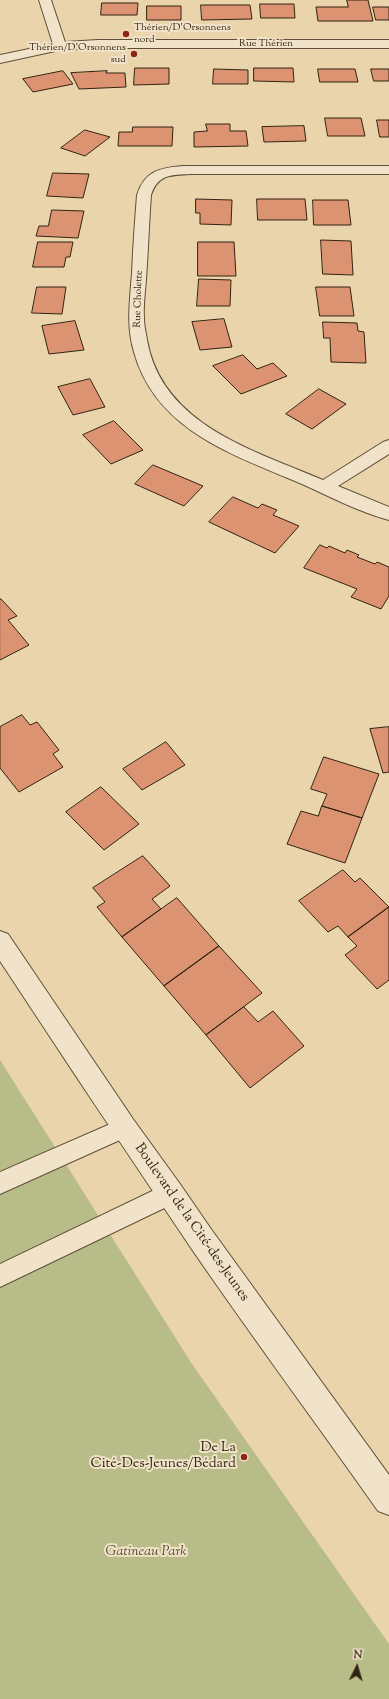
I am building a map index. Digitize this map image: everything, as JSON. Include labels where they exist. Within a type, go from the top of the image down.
[{"type":"street","points":[[46,0],[60,46]]},
{"type":"street","name":"Rue Thérien","points":[[0,59],[60,46],[98,44],[389,44]]},
{"type":"street","name":"Rue Cholette","points":[[389,170],[175,170],[160,173],[146,185],[144,195],[136,320],[138,341],[144,363],[152,381],[164,399],[180,415],[200,430],[231,448],[389,514]]},
{"type":"street","points":[[324,487],[389,446]]},
{"type":"street","name":"Boulevard de la Cité-des-Jeunes","points":[[0,941],[124,1128],[172,1194],[201,1239],[389,1500]]},
{"type":"lane","points":[[0,1183],[124,1128]]},
{"type":"lane","points":[[0,1276],[172,1194]]},
{"type":"green space","name":"Gatineau Park","points":[[0,1060],[192,1364],[389,1644],[389,1699],[0,1699]]},
{"type":"building","points":[[347,0],[368,0],[373,21],[318,21],[316,7],[348,7]]},
{"type":"building","points":[[102,3],[138,3],[137,15],[101,15]]},
{"type":"building","points":[[260,4],[294,4],[295,18],[261,18]]},
{"type":"building","points":[[201,5],[250,5],[252,19],[202,20]]},
{"type":"building","points":[[147,6],[181,6],[181,20],[147,20]]},
{"type":"building","points":[[373,7],[389,7],[389,20],[376,20]]},
{"type":"building","points":[[135,68],[169,68],[169,84],[134,85]]},
{"type":"building","points":[[254,68],[293,68],[294,82],[254,81]]},
{"type":"building","points":[[214,69],[248,70],[248,84],[213,84]]},
{"type":"building","points":[[318,69],[355,69],[358,82],[320,82]]},
{"type":"building","points":[[371,69],[389,69],[389,81],[374,81]]},
{"type":"building","points":[[63,71],[73,84],[33,92],[23,79]]},
{"type":"building","points":[[107,71],[106,73],[125,73],[126,87],[79,89],[71,73]]},
{"type":"building","points":[[325,118],[361,118],[365,136],[328,136]]},
{"type":"building","points":[[377,120],[389,120],[389,137],[380,137]]},
{"type":"building","points":[[206,124],[230,124],[230,131],[246,131],[248,146],[194,147],[194,132],[207,131]]},
{"type":"building","points":[[304,126],[306,141],[264,142],[262,127]]},
{"type":"building","points":[[133,127],[173,127],[172,146],[118,146],[119,132],[132,132]]},
{"type":"building","points":[[85,130],[110,137],[85,156],[61,148]]},
{"type":"building","points":[[53,173],[89,174],[83,198],[47,196]]},
{"type":"building","points":[[196,199],[232,200],[231,225],[200,224],[200,213],[196,213]]},
{"type":"building","points":[[257,199],[305,199],[307,220],[258,220]]},
{"type":"building","points":[[313,200],[348,200],[351,225],[314,225]]},
{"type":"building","points":[[52,210],[84,211],[78,238],[36,236],[39,226],[48,226]]},
{"type":"building","points":[[321,240],[351,241],[353,275],[323,274]]},
{"type":"building","points":[[38,242],[73,242],[70,257],[66,257],[64,267],[33,267]]},
{"type":"building","points":[[198,242],[234,242],[236,276],[198,276]]},
{"type":"building","points":[[199,279],[231,280],[230,306],[197,306]]},
{"type":"building","points":[[37,287],[66,287],[62,314],[32,313]]},
{"type":"building","points":[[316,287],[350,287],[354,316],[320,316]]},
{"type":"building","points":[[224,319],[232,347],[200,350],[192,322]]},
{"type":"building","points":[[75,321],[84,350],[49,354],[42,326]]},
{"type":"building","points":[[323,322],[357,323],[358,331],[364,332],[366,363],[331,362],[330,338],[324,338]]},
{"type":"building","points":[[243,355],[257,369],[273,363],[287,376],[241,394],[213,366]]},
{"type":"building","points":[[90,379],[105,407],[73,415],[58,387]]},
{"type":"building","points":[[319,389],[346,404],[312,429],[286,414]]},
{"type":"building","points":[[114,421],[143,450],[111,464],[83,435]]},
{"type":"building","points":[[153,465],[203,486],[184,506],[135,484]]},
{"type":"building","points":[[233,497],[258,508],[262,504],[277,510],[273,515],[299,526],[275,553],[209,522]]},
{"type":"building","points":[[320,545],[327,548],[329,546],[345,553],[347,550],[359,555],[357,557],[375,564],[377,562],[389,567],[389,596],[381,609],[351,597],[357,589],[304,568]]},
{"type":"building","points":[[0,599],[17,616],[8,620],[29,645],[0,660]]},
{"type":"building","points":[[22,715],[30,725],[37,722],[59,750],[53,754],[63,767],[19,792],[0,768],[0,727]]},
{"type":"building","points":[[389,727],[389,772],[383,773],[370,729]]},
{"type":"building","points":[[166,742],[185,765],[142,790],[123,769]]},
{"type":"building","points":[[324,757],[379,774],[362,818],[322,806],[327,794],[311,789]]},
{"type":"building","points":[[101,787],[139,824],[104,850],[66,812]]},
{"type":"building","points":[[322,806],[362,818],[345,863],[287,844],[301,811],[318,816]]},
{"type":"building","points":[[143,856],[170,886],[152,899],[161,909],[122,937],[97,907],[105,902],[93,888]]},
{"type":"building","points":[[343,870],[355,882],[360,878],[389,907],[348,937],[338,926],[328,932],[299,901]]},
{"type":"building","points":[[177,898],[219,946],[164,986],[122,937]]},
{"type":"building","points":[[389,907],[389,980],[377,989],[345,955],[357,946],[348,937]]},
{"type":"building","points":[[219,946],[262,993],[206,1035],[164,986]]},
{"type":"building","points":[[244,1007],[258,1022],[273,1011],[304,1046],[250,1088],[206,1035]]},
{"type":"place","name":"Thérien/D'Orsonnens nord","points":[[126,34]]},
{"type":"place","name":"Thérien/D'Orsonnens sud","points":[[134,54]]},
{"type":"place","name":"De La Cité-Des-Jeunes/Bédard","points":[[244,1457]]}]
